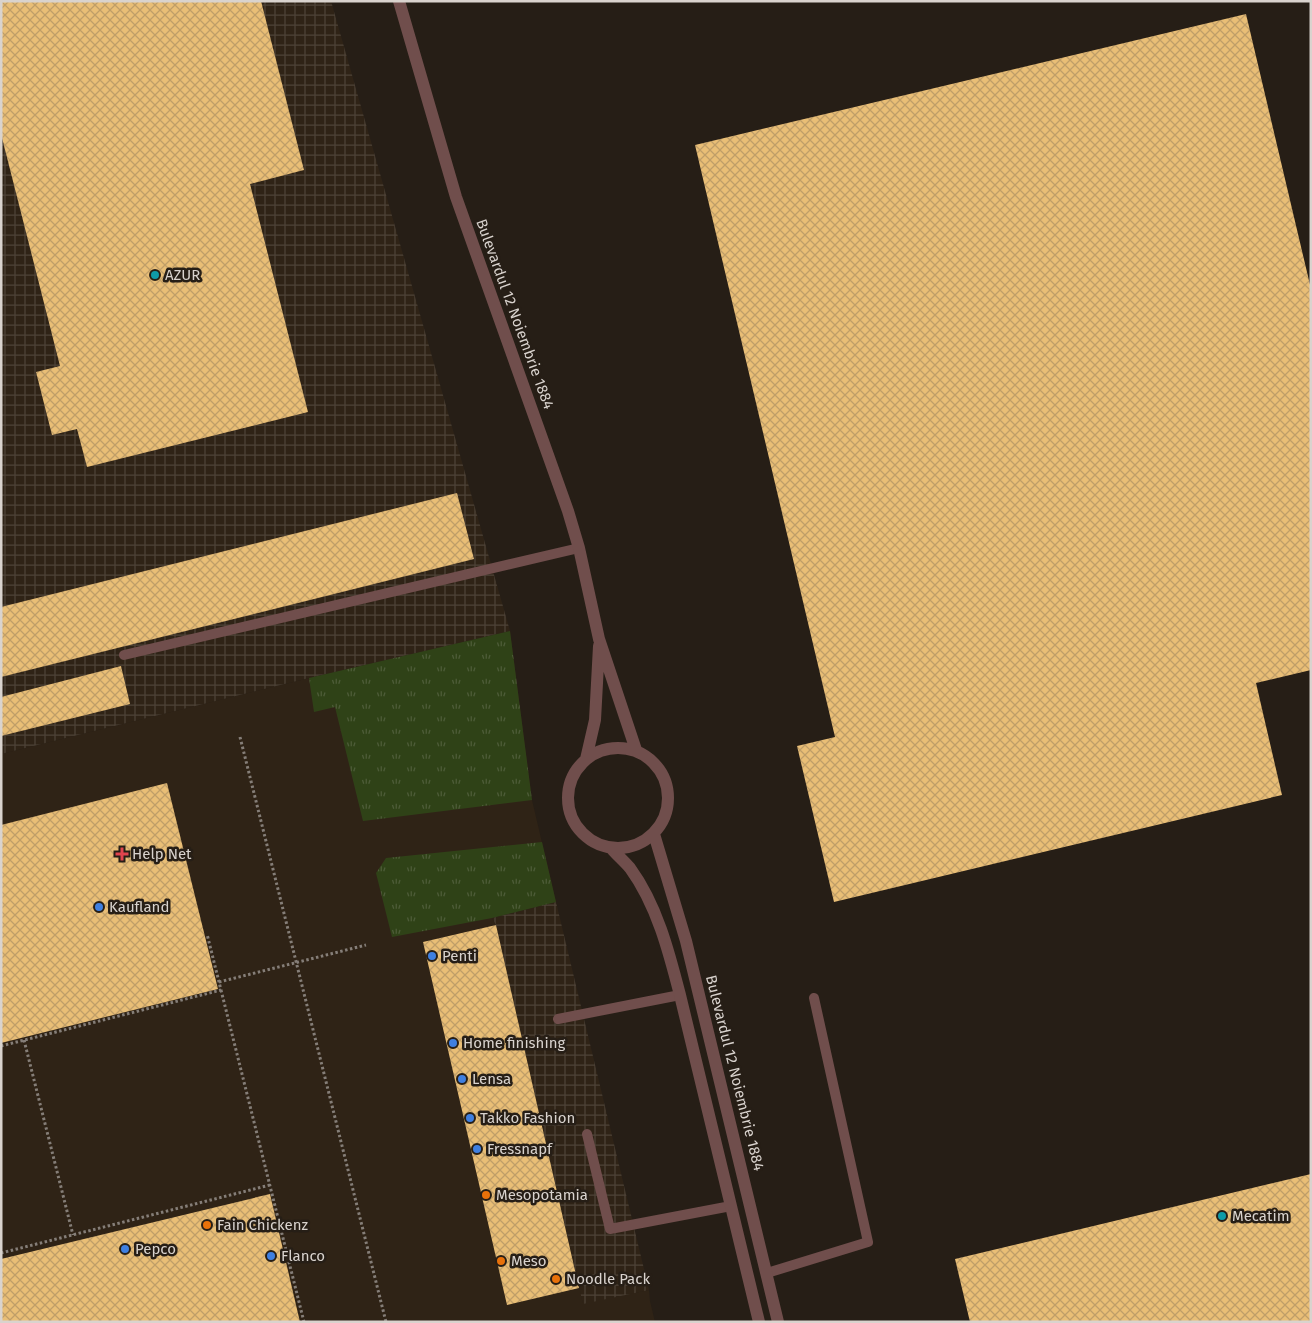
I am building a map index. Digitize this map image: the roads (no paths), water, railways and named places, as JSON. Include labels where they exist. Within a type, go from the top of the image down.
[{"type":"street","name":"Bulevardul 12 Noiembrie 1884","points":[[399,1],[456,197],[568,511],[579,548],[599,639],[636,750]]},
{"type":"street","name":"Bulevardul 12 Noiembrie 1884","points":[[586,759],[596,720],[599,639]]},
{"type":"street","points":[[619,747],[636,750],[648,757],[659,768],[666,780],[669,795],[668,809],[654,834],[641,843],[626,848],[611,848],[596,843],[583,834],[573,822],[568,807],[570,781],[576,769],[586,759],[601,750],[619,747]]},
{"type":"street","name":"Bulevardul 12 Noiembrie 1884","points":[[654,834],[686,940],[778,1322]]},
{"type":"street","points":[[611,848],[630,868],[647,898],[667,944],[759,1322]]},
{"type":"lane","points":[[124,656],[579,548]]},
{"type":"lane","points":[[558,1018],[680,995]]},
{"type":"lane","points":[[767,1273],[868,1242],[814,998]]},
{"type":"lane","points":[[587,1134],[610,1229],[731,1206]]},
{"type":"place","name":"AZUR","points":[[155,275]]},
{"type":"place","name":"Help Net","points":[[122,854]]},
{"type":"place","name":"Kaufland","points":[[99,907]]},
{"type":"place","name":"Penti","points":[[432,956]]},
{"type":"place","name":"Home finishing","points":[[453,1043]]},
{"type":"place","name":"Lensa","points":[[462,1079]]},
{"type":"place","name":"Takko Fashion","points":[[470,1118]]},
{"type":"place","name":"Fressnapf","points":[[477,1149]]},
{"type":"place","name":"Mesopotamia","points":[[486,1195]]},
{"type":"place","name":"Mecatim","points":[[1222,1216]]},
{"type":"place","name":"Fain Chickenz","points":[[207,1225]]},
{"type":"place","name":"Pepco","points":[[125,1249]]},
{"type":"place","name":"Flanco","points":[[271,1256]]},
{"type":"place","name":"Meso","points":[[501,1261]]},
{"type":"place","name":"Noodle Pack","points":[[556,1279]]}]
